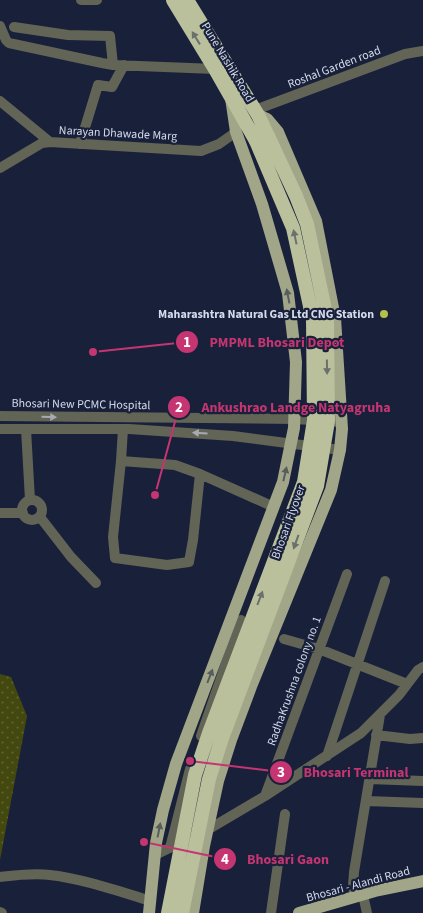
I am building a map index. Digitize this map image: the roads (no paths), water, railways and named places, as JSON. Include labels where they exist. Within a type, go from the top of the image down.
[{"type":"highway","name":"Pune Nashik Road","points":[[173,0],[230,95],[262,138]]},
{"type":"highway","name":"Pune Nashik Road","points":[[191,2],[256,112],[262,138]]},
{"type":"highway","name":"Bhosari Flyover","points":[[168,913],[195,776],[209,733],[304,482],[314,420],[313,320],[293,228],[262,138]]},
{"type":"highway","name":"Bhosari Flyover","points":[[182,913],[209,779],[222,738],[317,486],[328,421],[327,319],[307,224],[296,196],[262,138]]},
{"type":"main road","points":[[150,907],[155,854],[163,810],[176,764],[237,619],[283,482],[295,419],[296,362],[288,293],[262,204],[236,132],[230,95]]},
{"type":"main road","points":[[192,913],[218,781],[231,740],[331,490],[340,450],[342,422],[335,318],[316,221],[278,132],[267,119],[256,112]]},
{"type":"main road","points":[[237,619],[273,632]]},
{"type":"main road","name":"Bhosari - Alandi Road","points":[[299,913],[327,909],[359,896],[423,881]]},
{"type":"street","points":[[81,0],[98,0]]},
{"type":"street","points":[[0,26],[6,40],[10,43],[113,65],[215,69]]},
{"type":"street","points":[[14,27],[68,35],[110,36],[113,65]]},
{"type":"street","name":"Roshal Garden road","points":[[256,112],[404,54],[423,51]]},
{"type":"street","points":[[80,144],[98,85],[112,87],[124,65]]},
{"type":"street","points":[[0,101],[50,142]]},
{"type":"street","name":"Narayan Dhawade Marg","points":[[0,168],[42,143],[202,151],[219,144],[236,132]]},
{"type":"street","name":"Bhosari New PCMC Hospital","points":[[0,416],[295,419],[342,422]]},
{"type":"street","name":"Bhosari New PCMC Hospital","points":[[0,429],[122,429],[248,437],[340,450]]},
{"type":"street","points":[[26,429],[30,500]]},
{"type":"street","points":[[122,429],[122,460],[113,537],[115,558],[167,565],[189,562],[194,540],[200,474]]},
{"type":"street","points":[[122,460],[175,465],[274,507]]},
{"type":"street","points":[[30,500],[24,504],[24,517],[32,520],[40,517]]},
{"type":"street","points":[[30,500],[40,503],[42,511],[40,517]]},
{"type":"street","points":[[0,513],[23,513]]},
{"type":"street","points":[[40,517],[96,583]]},
{"type":"street","name":"RadhaKrushna colony no. 1","points":[[265,796],[347,574]]},
{"type":"street","points":[[327,756],[385,581]]},
{"type":"street","points":[[170,848],[190,770],[237,619]]},
{"type":"street","points":[[284,639],[319,649],[407,684]]},
{"type":"street","points":[[155,854],[208,830],[265,796],[361,733],[421,669],[423,658]]},
{"type":"street","points":[[367,913],[353,886],[380,714]]},
{"type":"street","points":[[376,735],[410,739],[423,738]]},
{"type":"street","points":[[369,780],[423,781]]},
{"type":"street","points":[[366,801],[423,803]]},
{"type":"street","points":[[271,913],[284,814]]},
{"type":"street","points":[[0,877],[24,874],[50,875],[98,885],[150,907]]},
{"type":"place","name":"Maharashtra Natural Gas Ltd CNG Station","points":[[384,314]]},
{"type":"place","name":"PMPML Bhosari Depot","points":[[93,352]]},
{"type":"place","name":"Ankushrao Landge Natyagruha","points":[[155,495]]},
{"type":"place","name":"Bhosari Terminal","points":[[190,761]]},
{"type":"place","name":"Bhosari Gaon","points":[[144,842]]}]
